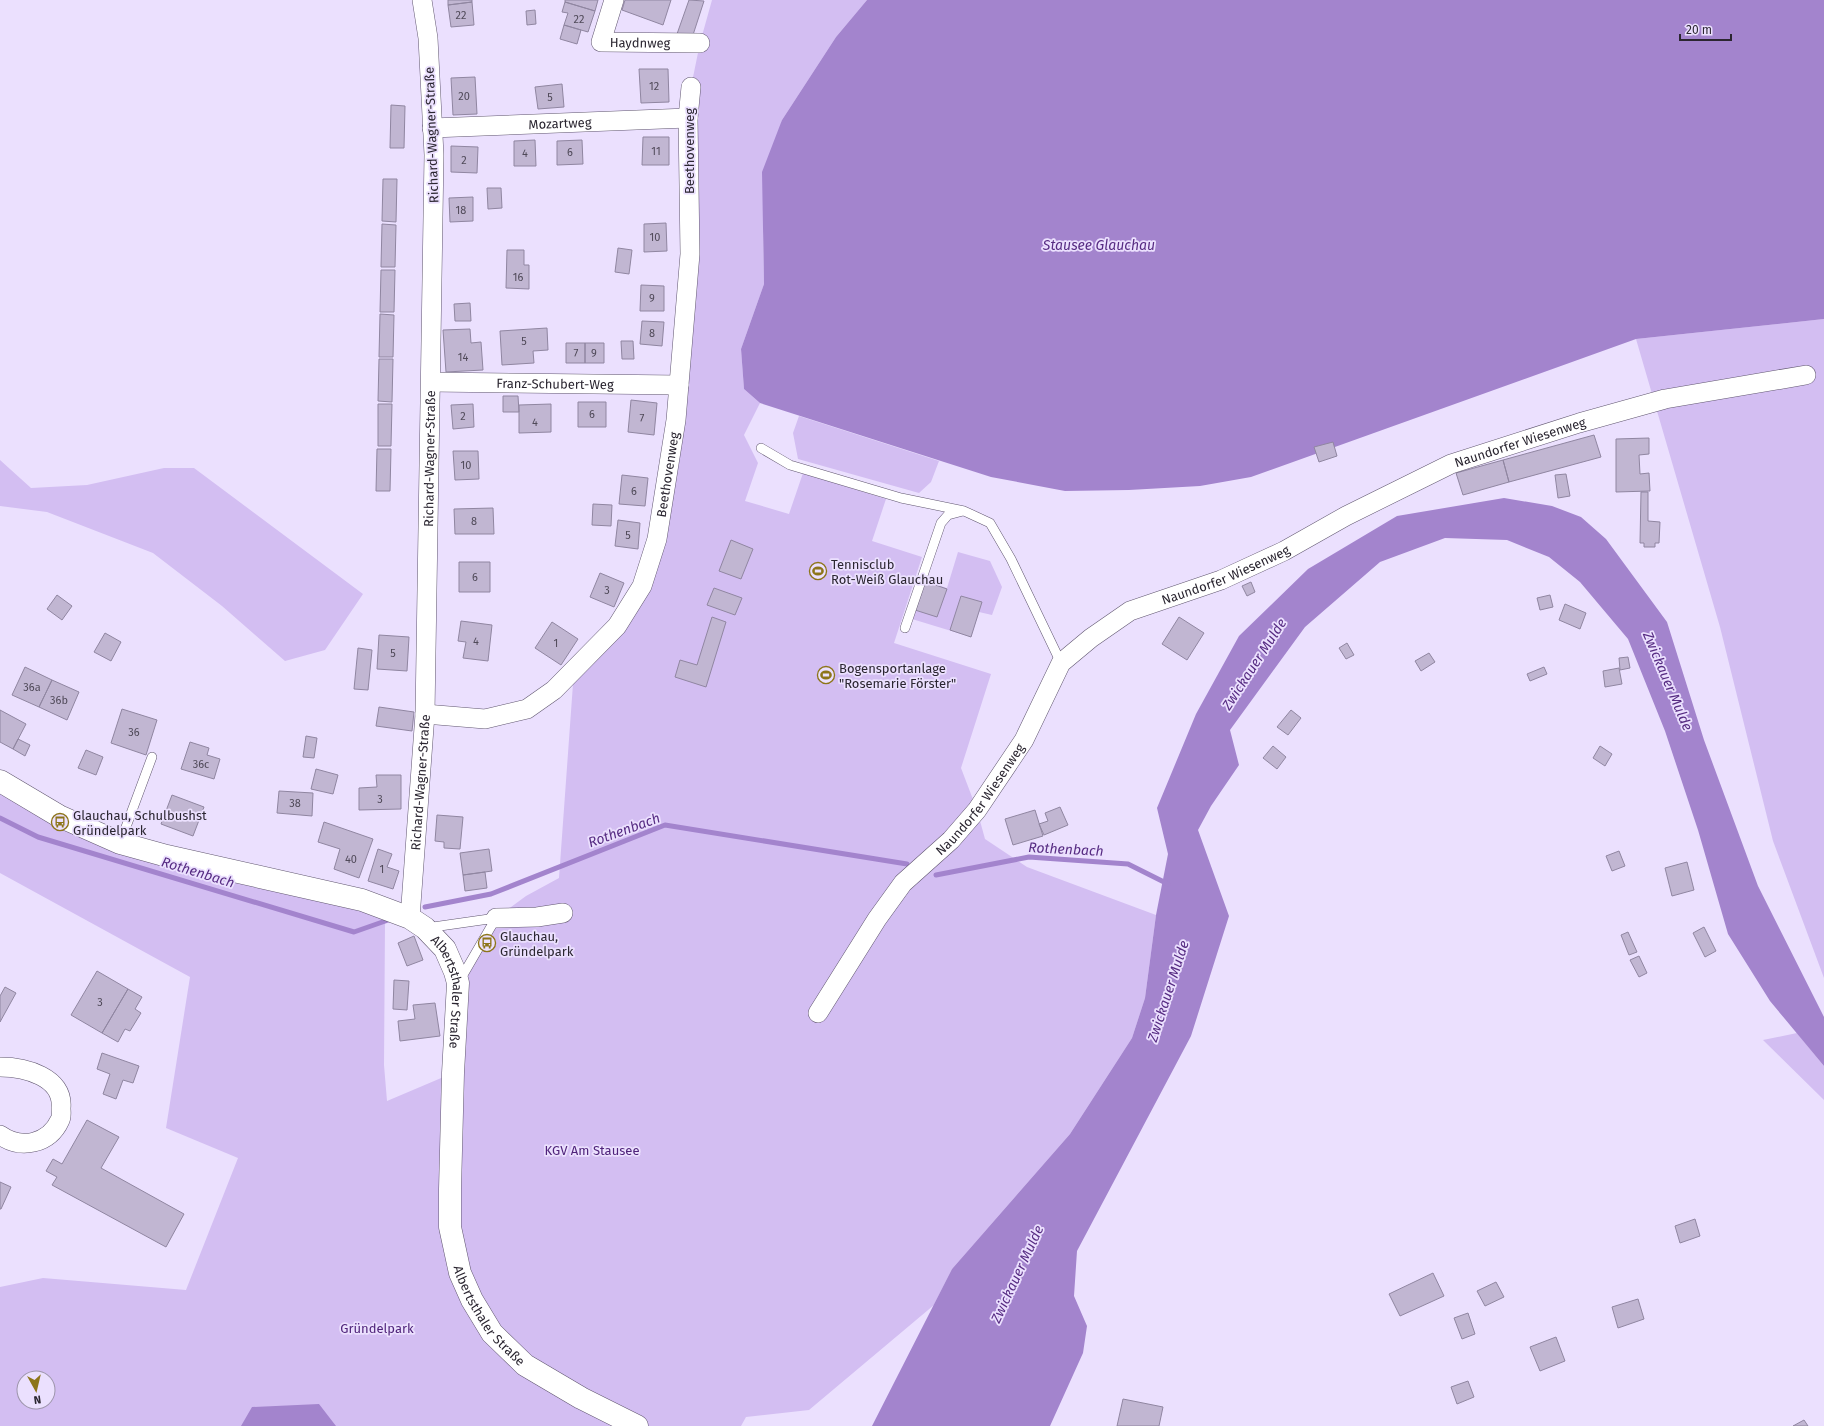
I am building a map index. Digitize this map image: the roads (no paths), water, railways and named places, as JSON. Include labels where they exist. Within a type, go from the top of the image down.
[{"type":"street","name":"Richard-Wagner-Straße","points":[[417,923],[425,714],[434,155],[428,38],[422,0]]},
{"type":"street","name":"Haydnweg","points":[[614,0],[601,42],[700,43]]},
{"type":"street","name":"Beethovenweg","points":[[425,714],[484,719],[527,709],[554,690],[616,626],[642,586],[657,539],[676,420],[690,254],[688,118],[691,87]]},
{"type":"street","name":"Mozartweg","points":[[432,128],[688,118]]},
{"type":"street","name":"Naundorfer Wiesenweg","points":[[818,1013],[877,919],[903,883],[951,840],[977,810],[1024,740],[1061,663],[1091,638],[1130,611],[1221,580],[1284,551],[1346,516],[1451,464],[1579,423],[1665,399],[1806,375]]},
{"type":"street","name":"Franz-Schubert-Weg","points":[[431,382],[679,385]]},
{"type":"street","name":"Albertsthaler Straße","points":[[0,781],[59,816],[120,843],[167,856],[362,900],[417,923],[446,949],[456,972],[458,983],[453,1079],[450,1227],[460,1272],[472,1300],[492,1333],[525,1365],[581,1398],[637,1426]]},
{"type":"street","points":[[496,918],[536,917],[563,913]]},
{"type":"street","points":[[0,1067],[14,1067],[36,1073],[55,1084],[62,1102],[61,1120],[49,1135],[32,1144],[17,1143],[0,1135]]},
{"type":"lane","points":[[761,448],[790,465],[901,498],[964,511],[990,523],[1061,663]]},
{"type":"lane","points":[[905,628],[942,523],[948,515],[964,511]]},
{"type":"lane","points":[[120,843],[152,757]]},
{"type":"lane","points":[[417,923],[496,918]]},
{"type":"lane","points":[[458,983],[496,918]]},
{"type":"water","name":"Stausee Glauchau","points":[[867,0],[1824,0],[1824,319],[1636,339],[1251,477],[1200,486],[1129,490],[1065,491],[991,477],[760,403],[744,389],[741,349],[764,284],[762,172],[782,120],[836,37]]},
{"type":"water","name":"Zwickauer Mulde","points":[[1504,498],[1552,506],[1581,517],[1606,539],[1667,622],[1704,740],[1758,886],[1824,1017],[1824,1066],[1770,1001],[1728,934],[1698,830],[1665,731],[1628,639],[1580,582],[1549,557],[1507,540],[1445,538],[1380,562],[1305,627],[1230,730],[1239,765],[1211,806],[1198,830],[1229,916],[1191,1036],[1077,1251],[1074,1296],[1087,1326],[1083,1353],[1050,1426],[872,1426],[952,1269],[1070,1134],[1132,1038],[1145,998],[1156,915],[1168,854],[1157,808],[1196,714],[1239,636],[1308,569],[1397,516]]},
{"type":"water","points":[[319,1404],[336,1426],[241,1426],[252,1407]]},
{"type":"waterway","name":"Rothenbach","points":[[0,818],[38,837],[354,932],[391,919]]},
{"type":"waterway","name":"Rothenbach","points":[[425,907],[491,894],[665,825],[907,864]]},
{"type":"waterway","name":"Rothenbach","points":[[936,875],[1029,857],[1128,864],[1168,884]]},
{"type":"place","name":"Tennisclub Rot-Weiß Glauchau","points":[[818,571]]},
{"type":"place","name":"Bogensportanlage \"Rosemarie Förster\"","points":[[826,675]]},
{"type":"place","name":"Glauchau, Schulbushst Gründelpark","points":[[60,822]]},
{"type":"place","name":"Glauchau, Gründelpark","points":[[487,943]]},
{"type":"park label","name":"KGV Am Stausee","points":[[592,1150]]},
{"type":"park label","name":"Gründelpark","points":[[377,1328]]}]
